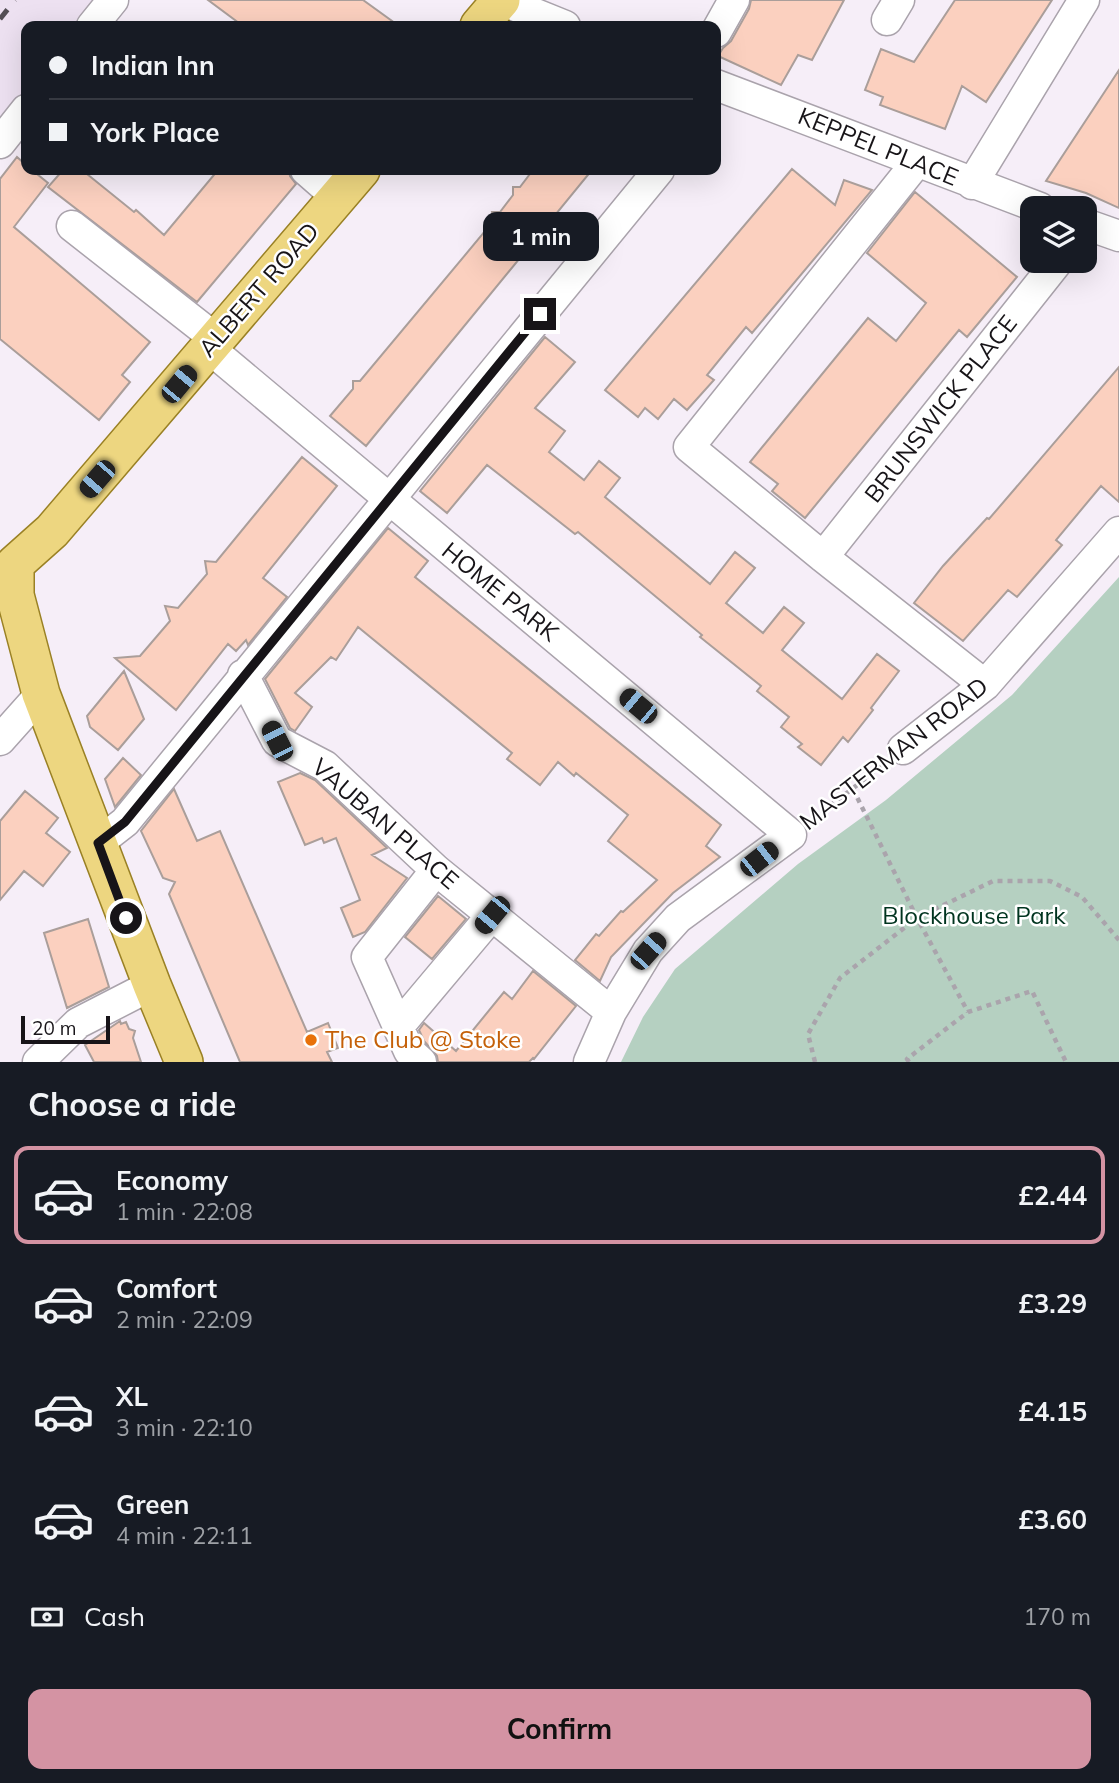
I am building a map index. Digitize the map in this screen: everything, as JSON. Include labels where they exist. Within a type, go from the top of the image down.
[{"type":"main road","points":[[483,21],[501,0]]},
{"type":"main road","name":"ALBERT ROAD","points":[[8,557],[52,531],[356,175]]},
{"type":"main road","points":[[8,557],[41,694],[184,1062]]},
{"type":"street","points":[[96,21],[113,0]]},
{"type":"street","points":[[501,0],[553,21]]},
{"type":"street","points":[[721,23],[734,0]]},
{"type":"street","points":[[972,184],[1084,0]]},
{"type":"street","name":"KEPPEL PLACE","points":[[721,92],[1020,201]]},
{"type":"street","points":[[0,143],[21,116]]},
{"type":"street","points":[[917,162],[688,447],[985,684]]},
{"type":"street","points":[[312,175],[338,198]]},
{"type":"street","points":[[98,843],[125,822],[655,175]]},
{"type":"street","name":"HOME PARK","points":[[72,226],[213,344],[387,500],[791,835]]},
{"type":"street","points":[[1097,229],[1119,236]]},
{"type":"street","name":"BRUNSWICK PLACE","points":[[823,557],[1048,273]]},
{"type":"street","name":"MASTERMAN ROAD","points":[[903,749],[985,684],[1119,533]]},
{"type":"street","name":"VAUBAN PLACE","points":[[243,675],[277,741],[325,766],[436,870],[611,1012]]},
{"type":"street","points":[[0,740],[41,694]]},
{"type":"street","name":"MASTERMAN ROAD","points":[[589,1062],[611,1012],[648,951],[678,918],[791,835]]},
{"type":"street","points":[[409,1047],[367,957],[436,870]]},
{"type":"street","points":[[409,1047],[492,915]]},
{"type":"street","points":[[38,1062],[78,1023],[152,985]]},
{"type":"path","name":"MASTERMAN ROAD","points":[[791,835],[903,749]]},
{"type":"path","points":[[853,789],[917,918],[968,1012]]},
{"type":"path","points":[[815,1062],[808,1034],[840,978],[917,918],[993,881],[1050,881],[1082,897],[1119,940]]},
{"type":"path","points":[[909,1062],[907,1059],[968,1012],[1032,992],[1066,1062]]},
{"type":"shaded area","points":[[0,0],[102,0],[86,21],[21,21],[21,104],[0,131]]},
{"type":"green space","name":"Blockhouse Park","points":[[1119,577],[1119,1062],[621,1062],[643,1017],[675,969],[798,864],[886,800],[1012,695]]},
{"type":"building","points":[[208,0],[363,0],[392,21],[236,21]]},
{"type":"building","points":[[751,0],[844,0],[812,60],[798,55],[781,85],[721,57],[721,51],[731,41],[749,9]]},
{"type":"building","points":[[955,0],[1052,0],[986,102],[962,86],[945,129],[880,105],[883,97],[865,90],[881,49],[914,62]]},
{"type":"building","points":[[1119,70],[1119,208],[1097,196],[1046,181]]},
{"type":"building","points":[[17,157],[21,161],[21,175],[38,175],[48,183],[14,227],[150,342],[122,375],[130,382],[99,420],[0,339],[0,179]]},
{"type":"building","points":[[792,169],[835,205],[844,180],[872,190],[752,333],[746,327],[707,375],[714,380],[687,410],[674,399],[658,419],[645,408],[638,417],[605,390]]},
{"type":"building","points":[[59,175],[88,175],[134,212],[136,210],[164,235],[214,175],[290,175],[296,184],[197,302],[48,187]]},
{"type":"building","points":[[529,175],[588,175],[366,446],[330,416],[353,389],[353,381],[360,381],[481,236],[493,220],[492,212],[500,212],[513,195],[513,187],[520,187]]},
{"type":"building","points":[[915,192],[1017,277],[967,337],[959,330],[805,518],[772,491],[778,484],[750,462],[868,318],[896,341],[926,303],[867,253]]},
{"type":"building","points":[[545,337],[575,362],[535,408],[565,431],[549,452],[584,480],[599,461],[620,478],[605,497],[710,584],[735,552],[755,568],[726,603],[763,633],[784,607],[804,623],[782,650],[842,699],[877,654],[899,671],[848,742],[843,737],[821,765],[798,747],[802,744],[781,727],[789,717],[757,691],[761,686],[578,532],[575,534],[487,465],[447,513],[420,491]]},
{"type":"building","points":[[1119,367],[1119,502],[1101,486],[1056,540],[1062,545],[1017,597],[1008,590],[963,641],[914,603],[943,566],[987,518],[989,519]]},
{"type":"building","points":[[302,457],[337,486],[263,578],[287,597],[248,645],[246,640],[236,651],[228,644],[176,710],[115,658],[140,656],[170,621],[165,606],[178,608],[207,574],[205,561],[216,562]]},
{"type":"building","points":[[388,528],[428,561],[415,577],[721,825],[706,846],[720,857],[673,893],[611,957],[600,981],[575,960],[596,934],[599,936],[621,911],[657,880],[608,841],[628,815],[558,762],[540,785],[507,759],[512,753],[358,627],[336,660],[331,657],[295,693],[312,707],[295,731],[290,728],[265,679]]},
{"type":"building","points":[[124,671],[144,719],[118,750],[90,727],[87,716]]},
{"type":"building","points":[[123,758],[141,775],[115,807],[105,779]]},
{"type":"building","points":[[300,773],[315,780],[387,848],[372,855],[407,878],[365,932],[353,937],[341,908],[360,900],[336,838],[324,843],[322,838],[305,845],[278,782]]},
{"type":"building","points":[[174,789],[197,841],[220,831],[307,1032],[328,1023],[338,1048],[327,1052],[332,1062],[240,1062],[169,894],[175,882],[163,878],[141,831]]},
{"type":"building","points":[[25,791],[58,818],[46,833],[70,852],[43,886],[24,871],[0,900],[0,821]]},
{"type":"building","points":[[438,896],[466,919],[432,959],[405,937]]},
{"type":"building","points":[[88,919],[109,987],[67,1008],[44,933]]},
{"type":"building","points":[[533,971],[576,1006],[534,1059],[529,1062],[438,1062],[437,1056],[424,1041],[419,1030],[424,1023],[456,1051],[504,992],[512,999]]},
{"type":"building","points":[[120,1021],[121,1024],[126,1022],[129,1029],[135,1031],[133,1038],[141,1062],[94,1062],[85,1045]]},
{"type":"railway","points":[[0,19],[15,0]]},
{"type":"place","name":"The Club @ Stoke","points":[[311,1040]]},
{"type":"route","points":[[126,918],[98,843],[125,822],[540,314]]}]
